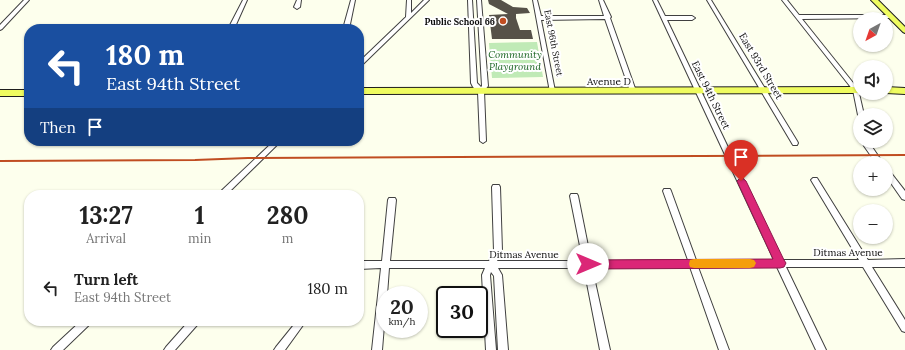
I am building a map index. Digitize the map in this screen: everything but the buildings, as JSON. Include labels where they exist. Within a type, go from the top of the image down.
[{"type":"main road","points":[[874,0],[886,12]]},
{"type":"main road","points":[[893,19],[905,31]]},
{"type":"main road","name":"Avenue D","points":[[364,91],[853,90]]},
{"type":"main road","points":[[893,90],[905,90]]},
{"type":"main road","points":[[0,93],[24,93]]},
{"type":"street","points":[[0,28],[27,0]]},
{"type":"street","points":[[233,24],[245,0]]},
{"type":"street","points":[[297,7],[299,0]]},
{"type":"street","points":[[347,24],[352,0]]},
{"type":"street","points":[[408,17],[409,0]]},
{"type":"street","points":[[364,60],[426,0]]},
{"type":"street","points":[[470,0],[474,83],[475,86],[481,91]]},
{"type":"street","points":[[479,0],[485,86],[481,91],[483,141]]},
{"type":"street","name":"East 96th Street","points":[[535,0],[552,91]]},
{"type":"street","points":[[601,0],[633,91]]},
{"type":"street","name":"East 94th Street","points":[[655,0],[821,350]]},
{"type":"street","name":"East 93rd Street","points":[[709,0],[795,143]]},
{"type":"street","points":[[784,0],[853,84]]},
{"type":"street","points":[[798,17],[853,16]]},
{"type":"street","points":[[539,18],[608,18]]},
{"type":"street","points":[[664,18],[692,18]]},
{"type":"street","points":[[226,190],[273,146]]},
{"type":"street","points":[[815,180],[905,328]]},
{"type":"street","points":[[893,181],[905,197]]},
{"type":"street","points":[[491,350],[486,275],[498,251],[496,187]]},
{"type":"street","points":[[667,191],[724,350]]},
{"type":"street","points":[[574,196],[605,350]]},
{"type":"street","points":[[377,350],[392,200]]},
{"type":"street","name":"Ditmas Avenue","points":[[364,265],[905,263]]},
{"type":"street","points":[[491,265],[498,275],[503,350]]},
{"type":"street","points":[[56,350],[82,326]]},
{"type":"street","points":[[169,350],[191,326]]},
{"type":"street","points":[[279,350],[298,326]]},
{"type":"green space","name":"Community Playground","points":[[537,42],[543,77],[492,78],[489,43]]},
{"type":"railway","points":[[0,161],[195,160],[248,158],[905,155]]},
{"type":"slow traffic","points":[[694,264],[750,263]]},
{"type":"place","name":"Public School 66","points":[[503,21]]},
{"type":"route","points":[[588,264],[780,263],[741,181]]}]
